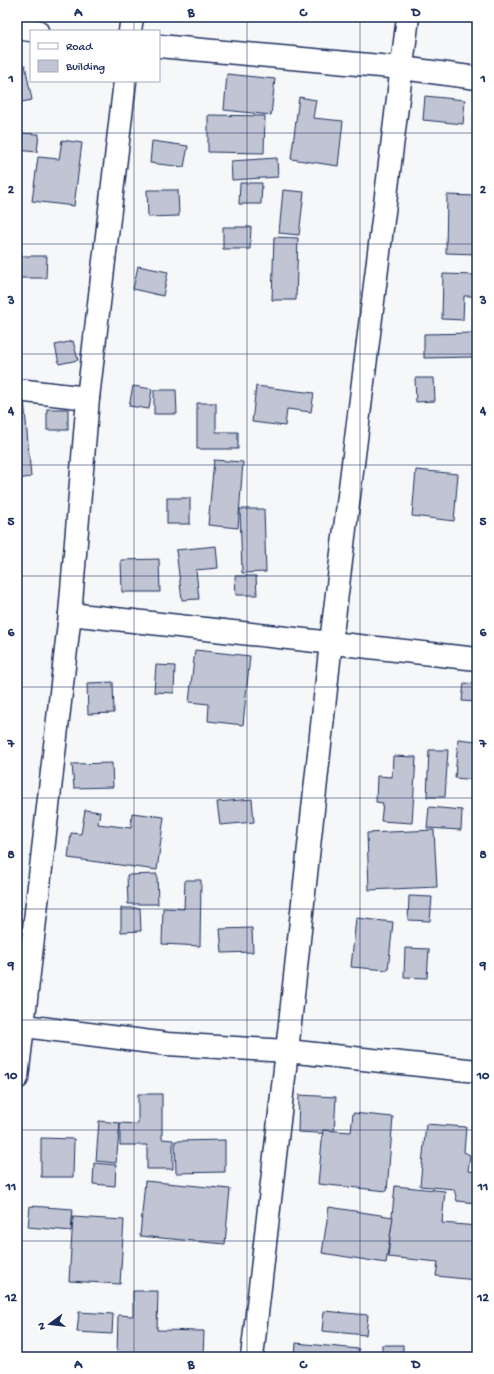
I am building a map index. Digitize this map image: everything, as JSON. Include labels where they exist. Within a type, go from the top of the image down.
[{"type":"street","points":[[130,30],[132,17]]},
{"type":"street","points":[[252,1357],[288,1051],[331,642],[408,17]]},
{"type":"street","points":[[17,28],[30,30]]},
{"type":"street","points":[[160,46],[402,68],[477,78]]},
{"type":"street","points":[[17,1078],[20,1025],[70,614],[88,398],[125,82]]},
{"type":"street","points":[[17,390],[88,398]]},
{"type":"street","points":[[70,614],[477,659]]},
{"type":"street","points":[[20,1025],[167,1044],[288,1051],[477,1071]]},
{"type":"building","points":[[25,65],[32,100],[17,103],[17,67]]},
{"type":"building","points":[[227,74],[275,79],[271,115],[224,110]]},
{"type":"building","points":[[425,96],[465,100],[463,124],[423,120]]},
{"type":"building","points":[[299,97],[316,100],[313,118],[343,121],[338,166],[291,159]]},
{"type":"building","points":[[208,115],[265,116],[264,153],[208,152]]},
{"type":"building","points":[[17,133],[39,134],[37,152],[17,150]]},
{"type":"building","points":[[62,140],[82,143],[74,206],[32,201],[38,157],[59,159]]},
{"type":"building","points":[[152,141],[188,146],[184,167],[150,163]]},
{"type":"building","points":[[277,158],[278,177],[232,180],[231,161]]},
{"type":"building","points":[[477,158],[477,180],[474,179]]},
{"type":"building","points":[[240,183],[262,183],[261,204],[239,204]]},
{"type":"building","points":[[147,190],[178,190],[179,216],[148,217]]},
{"type":"building","points":[[283,190],[304,192],[299,235],[279,233]]},
{"type":"building","points":[[447,195],[477,196],[477,254],[446,253]]},
{"type":"building","points":[[223,227],[251,227],[250,249],[223,249]]},
{"type":"building","points":[[274,237],[298,238],[296,300],[272,300]]},
{"type":"building","points":[[17,256],[47,256],[46,278],[17,278]]},
{"type":"building","points":[[138,266],[168,272],[163,296],[133,289]]},
{"type":"building","points":[[443,274],[477,275],[477,296],[464,296],[463,320],[442,319]]},
{"type":"building","points":[[475,333],[475,357],[424,358],[424,334]]},
{"type":"building","points":[[73,341],[78,360],[59,364],[55,345]]},
{"type":"building","points":[[415,378],[434,378],[435,401],[416,402]]},
{"type":"building","points":[[133,386],[152,389],[149,409],[129,406]]},
{"type":"building","points":[[256,386],[314,393],[311,412],[287,409],[285,426],[252,422]]},
{"type":"building","points":[[154,390],[176,390],[177,414],[154,414]]},
{"type":"building","points":[[24,399],[31,477],[17,479],[17,400]]},
{"type":"building","points":[[197,403],[216,403],[216,432],[238,432],[238,449],[197,449]]},
{"type":"building","points":[[47,409],[68,409],[68,430],[47,430]]},
{"type":"building","points":[[214,460],[243,462],[238,528],[208,525]]},
{"type":"building","points":[[416,470],[458,474],[454,521],[412,516]]},
{"type":"building","points":[[167,498],[190,498],[190,524],[167,524]]},
{"type":"building","points":[[240,509],[264,509],[266,572],[242,573]]},
{"type":"building","points":[[216,546],[218,568],[196,570],[199,599],[182,600],[176,550]]},
{"type":"building","points":[[159,559],[160,592],[122,592],[121,560]]},
{"type":"building","points":[[235,576],[256,576],[257,595],[236,595]]},
{"type":"building","points":[[195,650],[250,656],[243,725],[208,721],[209,704],[189,702]]},
{"type":"building","points":[[156,665],[175,666],[174,693],[154,692]]},
{"type":"building","points":[[113,682],[114,713],[88,714],[87,683]]},
{"type":"building","points":[[464,683],[477,684],[477,702],[462,701]]},
{"type":"building","points":[[458,739],[477,741],[477,780],[455,778]]},
{"type":"building","points":[[429,750],[448,750],[445,797],[427,797]]},
{"type":"building","points":[[393,756],[416,757],[412,823],[381,821],[383,803],[376,802],[377,776],[392,777]]},
{"type":"building","points":[[112,763],[113,787],[74,788],[72,764]]},
{"type":"building","points":[[252,799],[254,822],[220,825],[217,802]]},
{"type":"building","points":[[429,807],[462,810],[461,830],[427,828]]},
{"type":"building","points":[[85,810],[100,812],[98,824],[131,828],[132,813],[164,817],[157,870],[68,858],[71,833],[81,834]]},
{"type":"building","points":[[434,830],[437,887],[369,890],[367,833]]},
{"type":"building","points":[[157,874],[158,904],[128,904],[127,875]]},
{"type":"building","points":[[185,880],[201,880],[200,946],[162,944],[163,908],[184,909]]},
{"type":"building","points":[[409,896],[432,897],[430,921],[408,920]]},
{"type":"building","points":[[121,908],[140,908],[141,931],[121,932]]},
{"type":"building","points":[[356,918],[393,922],[388,970],[351,967]]},
{"type":"building","points":[[252,928],[253,952],[222,953],[220,929]]},
{"type":"building","points":[[405,948],[429,949],[427,978],[404,977]]},
{"type":"building","points":[[138,1094],[162,1094],[162,1139],[173,1140],[173,1169],[147,1169],[147,1145],[120,1145],[120,1123],[138,1124]]},
{"type":"building","points":[[299,1095],[336,1097],[334,1134],[298,1132]]},
{"type":"building","points":[[353,1113],[393,1117],[387,1191],[318,1184],[323,1130],[351,1132]]},
{"type":"building","points":[[99,1121],[120,1123],[116,1163],[96,1161]]},
{"type":"building","points":[[426,1124],[466,1127],[464,1152],[470,1155],[468,1171],[477,1172],[477,1203],[457,1201],[454,1189],[420,1186]]},
{"type":"building","points":[[41,1138],[74,1139],[73,1177],[41,1177]]},
{"type":"building","points":[[225,1140],[225,1172],[176,1173],[175,1141]]},
{"type":"building","points":[[94,1163],[116,1165],[115,1186],[93,1184]]},
{"type":"building","points":[[145,1181],[230,1189],[225,1244],[140,1236]]},
{"type":"building","points":[[395,1186],[445,1191],[442,1223],[477,1226],[476,1280],[436,1276],[438,1262],[388,1257]]},
{"type":"building","points":[[30,1206],[73,1209],[71,1231],[28,1227]]},
{"type":"building","points":[[329,1207],[393,1217],[386,1263],[322,1253]]},
{"type":"building","points":[[73,1217],[124,1220],[120,1284],[69,1281]]},
{"type":"building","points":[[133,1291],[158,1291],[157,1330],[204,1331],[203,1357],[117,1357],[118,1315],[133,1316]]},
{"type":"building","points":[[324,1311],[368,1315],[366,1335],[322,1331]]},
{"type":"building","points":[[79,1312],[113,1314],[112,1334],[77,1332]]},
{"type":"building","points":[[296,1343],[359,1349],[358,1357],[295,1357]]},
{"type":"building","points":[[382,1345],[403,1345],[403,1357],[382,1357]]},
{"type":"building","points":[[409,1353],[433,1357],[408,1357]]}]
